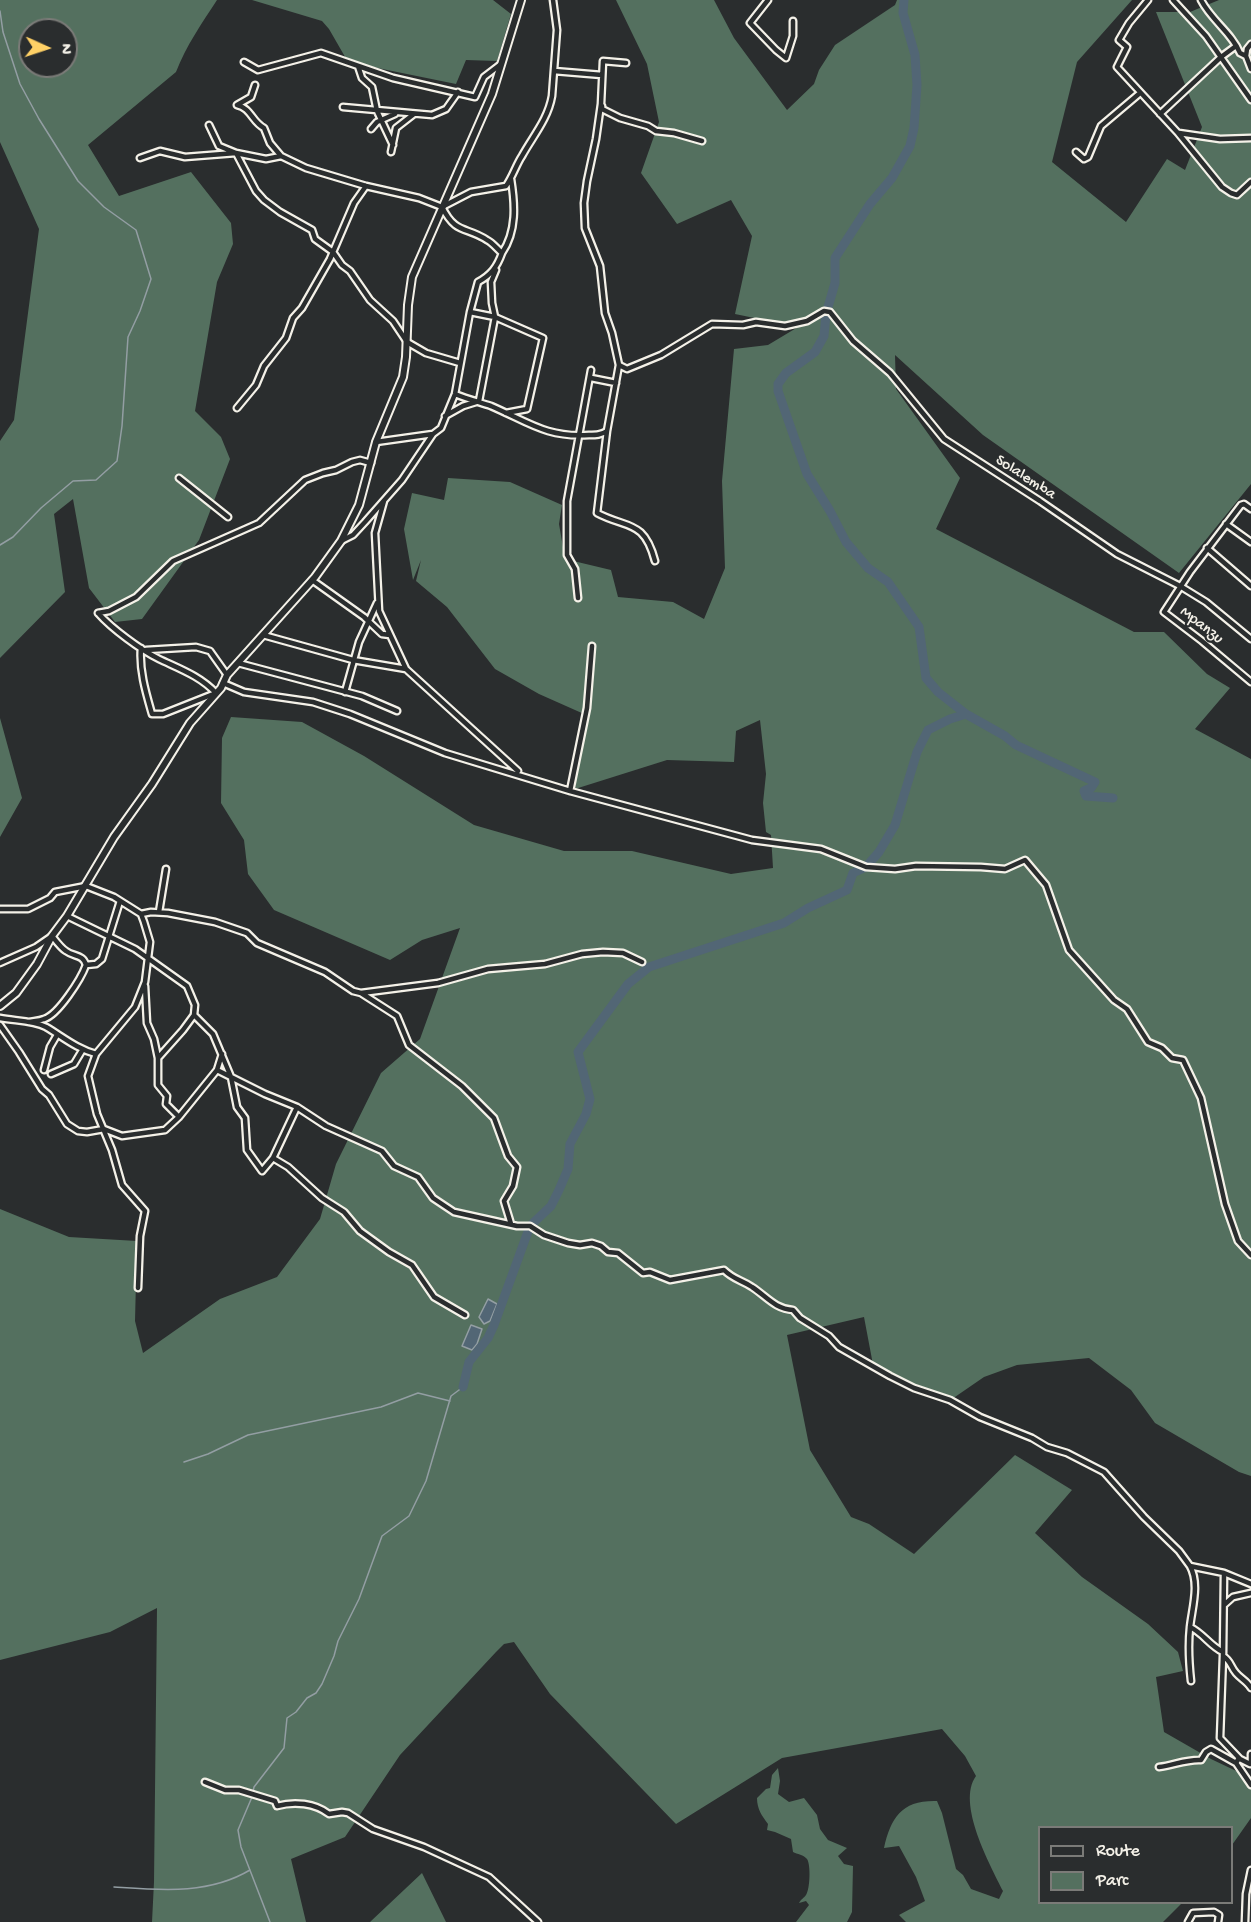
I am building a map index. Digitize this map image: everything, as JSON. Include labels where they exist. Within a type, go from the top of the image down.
[{"type":"street","points":[[0,1006],[16,993],[37,964],[114,837],[152,784],[190,723],[216,693],[226,675],[312,580],[341,541],[359,505],[372,464],[376,442],[403,377],[412,277],[489,100],[521,0]]},
{"type":"street","points":[[442,207],[471,192],[504,187],[536,136],[550,106],[557,30],[553,0]]},
{"type":"street","points":[[768,0],[750,23],[786,58],[793,36],[793,21]]},
{"type":"street","points":[[1148,0],[1129,23],[1119,40],[1127,47],[1117,65],[1178,133],[1222,187],[1237,195],[1251,182]]},
{"type":"street","points":[[1173,0],[1206,36],[1251,100]]},
{"type":"street","points":[[1201,0],[1216,24],[1237,46],[1240,53],[1246,56]]},
{"type":"street","points":[[1160,114],[1221,57],[1237,46],[1250,45],[1246,56],[1251,69]]},
{"type":"street","points":[[244,62],[258,70],[321,53],[404,81],[489,100]]},
{"type":"street","points":[[626,63],[603,61],[601,104],[586,181],[585,221],[600,266],[605,313],[619,365],[607,431],[597,513],[634,526],[652,548],[655,561]]},
{"type":"street","points":[[475,97],[484,77],[503,62]]},
{"type":"street","points":[[358,66],[362,78],[372,87],[377,111],[393,145]]},
{"type":"street","points":[[554,71],[602,75]]},
{"type":"street","points":[[255,85],[251,98],[237,105],[249,111],[256,124],[264,128],[270,142],[281,156],[306,168],[366,186],[419,198],[442,207],[450,222],[464,231],[488,240],[502,253]]},
{"type":"street","points":[[344,107],[432,116],[446,109],[458,92]]},
{"type":"street","points":[[1076,152],[1084,159],[1088,157],[1101,126],[1140,93]]},
{"type":"street","points":[[601,104],[602,110],[620,118],[643,124],[656,131],[674,133],[702,141]]},
{"type":"street","points":[[371,129],[377,122],[398,113]]},
{"type":"street","points":[[391,152],[396,129],[414,114]]},
{"type":"street","points":[[208,125],[219,146],[247,157],[266,159],[281,156]]},
{"type":"street","points":[[1178,133],[1220,139],[1251,138]]},
{"type":"street","points":[[140,158],[160,151],[185,157],[236,153]]},
{"type":"street","points":[[236,153],[256,191],[264,200],[312,230],[315,239],[333,252],[342,265],[350,271],[370,300],[393,321],[407,342],[426,353],[460,363]]},
{"type":"street","points":[[479,401],[495,317],[491,282],[512,233],[514,196],[511,179]]},
{"type":"street","points":[[237,408],[256,385],[264,366],[286,338],[294,318],[315,286],[333,252],[354,202],[366,186]]},
{"type":"street","points":[[341,541],[353,535],[384,501],[402,480],[433,434],[441,428],[455,394],[470,312],[478,282],[488,276],[498,264]]},
{"type":"street","points":[[470,312],[495,317],[543,338],[527,409],[506,412]]},
{"type":"street","name":"Solalemba","points":[[619,365],[627,369],[645,363],[712,324],[743,325],[756,322],[785,326],[807,321],[827,312],[853,341],[890,373],[944,439],[1117,554],[1206,602],[1251,639]]},
{"type":"street","points":[[578,598],[575,569],[567,555],[567,501],[591,370]]},
{"type":"street","points":[[591,378],[616,383]]},
{"type":"street","points":[[455,394],[506,412],[535,428],[571,436],[602,435],[607,431]]},
{"type":"street","points":[[445,416],[463,406],[479,401]]},
{"type":"street","points":[[376,442],[433,434]]},
{"type":"street","points":[[216,693],[189,672],[143,649],[98,613],[109,611],[136,597],[173,561],[259,523],[305,480],[360,460],[372,464]]},
{"type":"street","points":[[179,478],[228,517]]},
{"type":"street","points":[[384,501],[375,533],[379,611],[406,669],[450,707],[515,770],[570,791],[752,840],[821,849],[866,867],[1005,869],[1025,860],[1046,885],[1069,950],[1114,1000],[1127,1009],[1148,1042],[1162,1048],[1172,1058],[1183,1060],[1202,1098],[1225,1204],[1238,1241],[1251,1255]]},
{"type":"street","points":[[1180,586],[1243,504],[1251,509]]},
{"type":"street","points":[[1226,524],[1251,543]]},
{"type":"street","points":[[1208,548],[1251,586]]},
{"type":"street","points":[[312,580],[382,634],[390,635]]},
{"type":"street","name":"Mpanzu","points":[[1180,586],[1164,612],[1251,682]]},
{"type":"street","points":[[345,692],[353,660],[367,621],[378,600]]},
{"type":"street","points":[[263,635],[353,660],[406,669]]},
{"type":"street","points":[[570,791],[587,708],[592,646]]},
{"type":"street","points":[[143,649],[196,647],[210,651],[226,675]]},
{"type":"street","points":[[143,649],[140,656],[144,687],[152,714],[163,714],[216,693]]},
{"type":"street","points":[[238,663],[345,692],[386,705],[397,711]]},
{"type":"street","points":[[223,683],[244,692],[313,702],[350,714],[446,753],[542,781]]},
{"type":"street","points":[[159,912],[166,869]]},
{"type":"street","points":[[0,909],[28,909],[50,898],[55,892],[86,886],[120,901],[141,914],[159,912],[215,922],[247,933],[257,943],[325,972],[361,993],[397,1016],[409,1046],[462,1086],[494,1118],[508,1156],[517,1167],[513,1186],[504,1202],[511,1224]]},
{"type":"street","points":[[86,965],[102,959],[120,901]]},
{"type":"street","points":[[141,914],[150,942],[145,982],[147,1023],[154,1039],[158,1058],[158,1085],[167,1096],[166,1104],[178,1117]]},
{"type":"street","points":[[68,916],[135,949],[187,986],[195,1005],[194,1015],[158,1058]]},
{"type":"street","points":[[0,963],[36,947],[52,936]]},
{"type":"street","points":[[29,1022],[45,1019],[54,1011],[81,977],[86,965],[85,960],[67,952],[52,936]]},
{"type":"street","points":[[361,993],[438,983],[488,969],[545,964],[582,954],[623,953],[642,962]]},
{"type":"street","points":[[138,1287],[140,1236],[145,1211],[122,1185],[97,1114],[88,1076],[96,1054],[135,1007],[145,982]]},
{"type":"street","points":[[194,1015],[213,1034],[222,1054],[231,1077],[237,1107],[244,1118],[247,1150],[262,1171],[273,1158],[297,1107]]},
{"type":"street","points":[[0,1018],[45,1026],[57,1035],[96,1054]]},
{"type":"street","points":[[0,1025],[67,1124],[78,1131],[104,1129],[122,1136],[153,1133],[170,1127],[217,1070],[222,1054]]},
{"type":"street","points":[[44,1070],[50,1047],[57,1035]]},
{"type":"street","points":[[51,1074],[74,1064],[83,1049]]},
{"type":"street","points":[[217,1070],[297,1107],[326,1126],[382,1151],[394,1166],[418,1177],[433,1198],[454,1212],[530,1226],[544,1235],[568,1243],[580,1245],[592,1243],[602,1246],[608,1252],[618,1253],[643,1274],[650,1272],[670,1280],[724,1270],[736,1281],[750,1285],[784,1310],[793,1310],[800,1318],[829,1336],[839,1347],[890,1376],[914,1388],[950,1400],[980,1417],[1032,1438],[1047,1447],[1067,1453],[1104,1472],[1144,1517],[1179,1551],[1196,1576],[1190,1627],[1191,1681]]},
{"type":"street","points":[[273,1158],[288,1167],[322,1198],[344,1212],[360,1231],[412,1265],[434,1297],[465,1315]]},
{"type":"street","points":[[1190,1566],[1224,1573],[1251,1584]]},
{"type":"street","points":[[1224,1573],[1220,1738],[1238,1761],[1251,1785]]},
{"type":"street","points":[[1224,1605],[1233,1597],[1251,1593]]},
{"type":"street","points":[[1190,1627],[1223,1654],[1231,1662],[1236,1673],[1243,1677],[1251,1688]]},
{"type":"street","points":[[1160,1767],[1192,1759],[1202,1760],[1206,1752],[1211,1749],[1250,1764],[1251,1754]]},
{"type":"street","points":[[205,1782],[225,1790],[239,1790],[275,1801],[277,1806],[289,1803],[306,1804],[329,1814],[348,1813],[373,1828],[424,1847],[489,1877],[538,1922]]},
{"type":"street","points":[[1245,1922],[1251,1870]]},
{"type":"street","points":[[1188,1922],[1193,1913],[1214,1912],[1219,1915],[1218,1922]]},
{"type":"green space","points":[[0,0],[217,0],[189,44],[176,72],[88,145],[119,196],[191,172],[231,223],[233,244],[217,282],[195,411],[221,437],[230,459],[199,540],[142,619],[115,622],[89,588],[73,499],[54,514],[65,592],[0,658],[0,441],[14,420],[39,229],[0,142]]},
{"type":"green space","points":[[252,0],[493,0],[511,14],[497,61],[466,60],[456,84],[348,62],[322,21]]},
{"type":"green space","points":[[616,0],[714,0],[734,38],[787,110],[814,84],[819,70],[835,45],[895,5],[897,0],[1132,0],[1077,62],[1052,162],[1126,222],[1167,159],[1185,170],[1202,127],[1156,12],[1190,12],[1219,0],[1251,0],[1251,484],[1179,573],[983,435],[895,355],[896,389],[960,478],[936,529],[1134,632],[1164,632],[1207,674],[1230,688],[1195,729],[1251,759],[1251,1476],[1239,1472],[1155,1423],[1131,1390],[1089,1358],[1017,1365],[984,1377],[952,1399],[874,1370],[864,1317],[787,1335],[810,1450],[851,1517],[869,1524],[914,1554],[1015,1455],[1072,1490],[1035,1533],[1082,1577],[1148,1624],[1178,1652],[1183,1671],[1156,1677],[1164,1732],[1211,1759],[1251,1778],[1251,1818],[1233,1844],[1233,1826],[1038,1826],[1038,1904],[1181,1904],[1163,1922],[906,1922],[899,1915],[925,1901],[916,1877],[899,1846],[884,1848],[890,1827],[895,1819],[900,1812],[915,1804],[937,1801],[956,1869],[963,1875],[971,1889],[999,1899],[1003,1891],[983,1850],[972,1817],[971,1788],[976,1776],[965,1756],[942,1729],[782,1758],[676,1824],[550,1694],[514,1642],[504,1644],[400,1755],[345,1837],[291,1859],[306,1922],[152,1922],[157,1608],[110,1632],[0,1660],[0,1209],[69,1237],[137,1241],[135,1321],[143,1353],[220,1299],[277,1277],[320,1219],[336,1164],[381,1073],[420,1039],[460,928],[422,940],[390,960],[274,910],[248,874],[244,840],[221,803],[222,738],[231,717],[302,722],[364,756],[474,825],[564,851],[632,851],[731,874],[773,868],[771,835],[766,832],[763,803],[766,774],[760,720],[736,731],[734,762],[667,760],[575,789],[584,714],[539,694],[495,669],[447,607],[416,581],[421,560],[413,580],[404,529],[412,493],[444,500],[448,478],[510,482],[562,505],[559,524],[565,559],[611,570],[618,597],[673,602],[704,619],[725,568],[722,481],[734,349],[768,345],[798,327],[735,314],[752,236],[731,200],[677,224],[641,173],[659,122],[647,64]]},
{"type":"green space","points":[[0,718],[22,798],[0,837]]},
{"type":"green space","points":[[778,1768],[780,1781],[778,1794],[789,1802],[804,1798],[817,1815],[820,1829],[828,1840],[847,1848],[838,1856],[844,1864],[853,1866],[852,1912],[847,1922],[796,1922],[809,1905],[806,1901],[799,1903],[806,1895],[808,1888],[808,1862],[804,1856],[793,1852],[791,1839],[767,1830],[768,1824],[757,1802],[757,1798],[770,1788],[772,1775]]},
{"type":"green space","points":[[422,1873],[446,1922],[370,1922]]},
{"type":"water","points":[[488,1299],[497,1304],[490,1321],[484,1324],[479,1317]]},
{"type":"water","points":[[471,1325],[482,1329],[477,1344],[472,1350],[462,1346]]},
{"type":"waterway","points":[[904,0],[903,13],[915,55],[917,85],[914,128],[910,146],[892,178],[870,204],[835,258],[835,283],[826,314],[824,336],[815,352],[786,373],[778,384],[778,391],[807,474],[846,542],[868,568],[888,582],[919,627],[926,678],[938,692],[966,714],[1005,736],[1016,745],[1095,782],[1091,788],[1084,791],[1086,796],[1113,798]]},
{"type":"waterway","points":[[0,11],[3,32],[20,84],[39,119],[78,181],[104,207],[136,230],[151,279],[128,337],[122,426],[117,461],[96,480],[73,481],[41,508],[13,537],[0,545]]},
{"type":"waterway","points":[[463,1387],[469,1362],[488,1338],[494,1325],[530,1226],[551,1206],[568,1169],[570,1144],[586,1114],[590,1099],[578,1052],[628,984],[649,967],[784,923],[808,908],[847,890],[853,873],[866,867],[879,852],[895,825],[917,752],[928,730],[966,714]]},
{"type":"waterway","points":[[253,1792],[254,1787],[284,1748],[287,1718],[296,1712],[307,1698],[316,1693],[322,1684],[338,1641],[359,1599],[382,1536],[409,1516],[426,1481],[451,1396],[463,1387]]},
{"type":"waterway","points":[[184,1462],[208,1454],[248,1435],[381,1407],[418,1393],[450,1401]]},
{"type":"waterway","points":[[252,1797],[238,1830],[241,1847],[270,1922]]},
{"type":"waterway","points":[[114,1887],[166,1890],[201,1887],[218,1884],[250,1870]]}]
